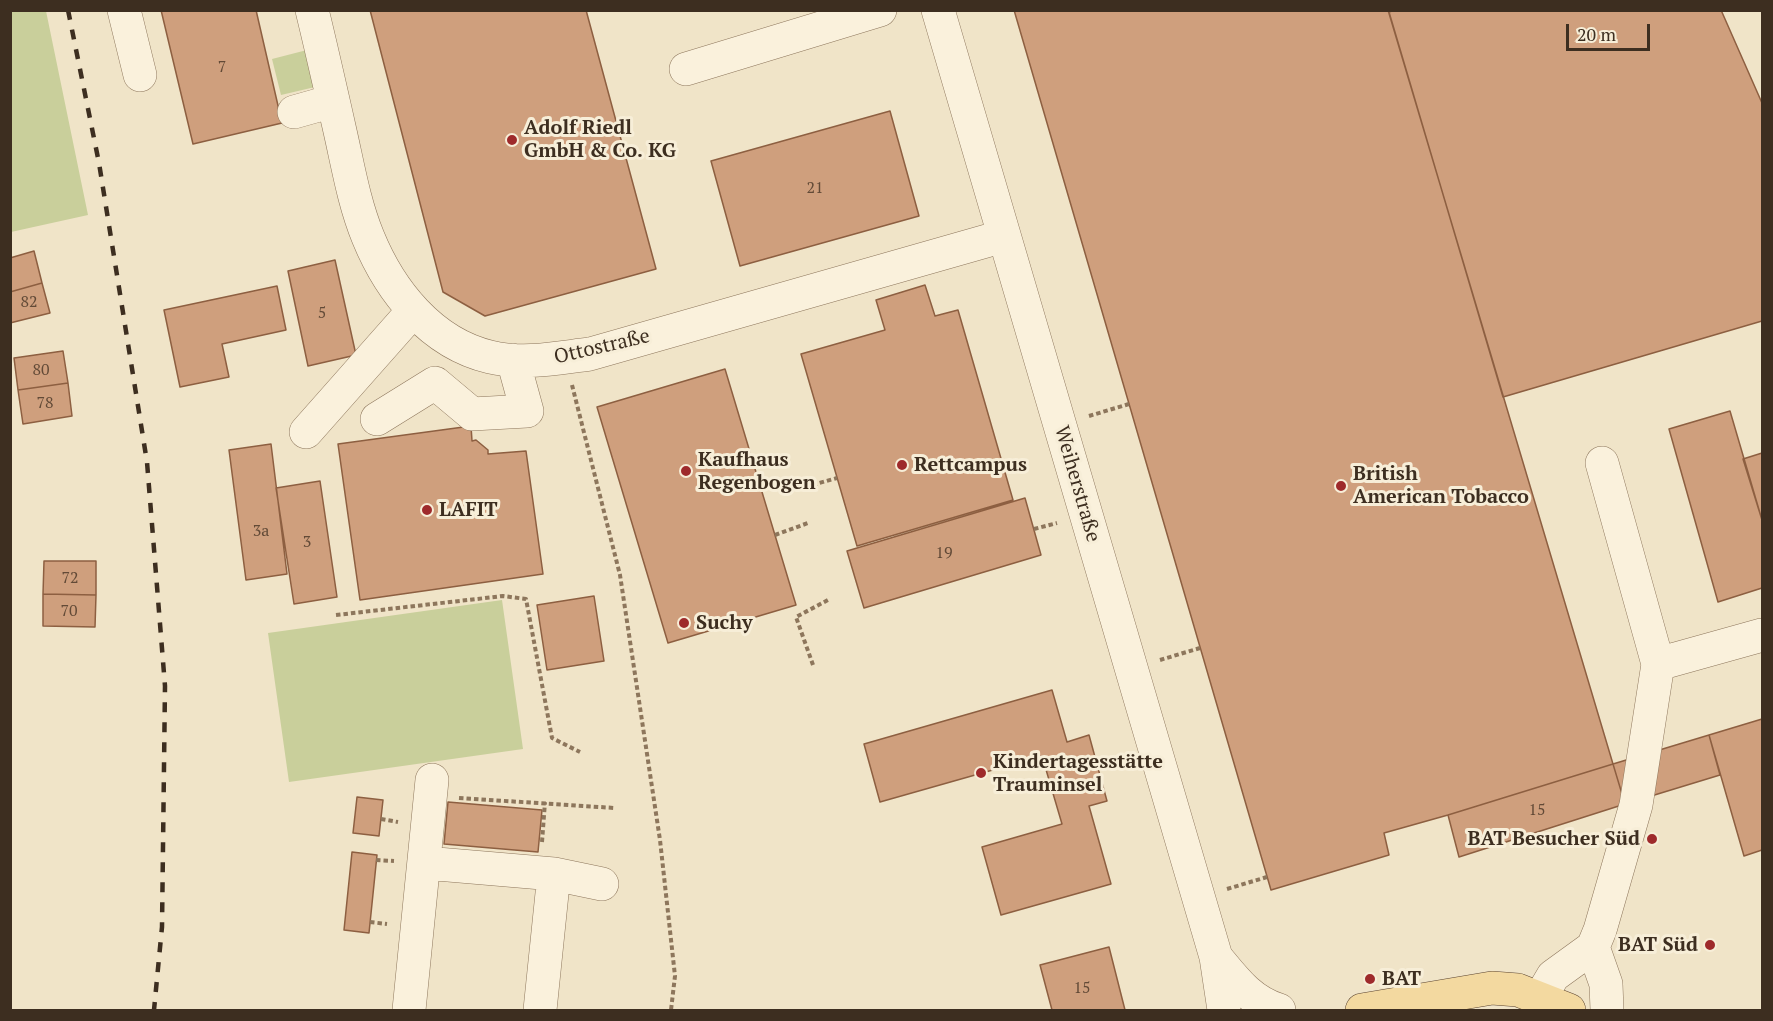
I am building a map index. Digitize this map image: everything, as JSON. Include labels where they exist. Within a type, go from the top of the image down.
[{"type":"main road","points":[[1362,1011],[1492,988],[1518,990],[1554,1004]]},
{"type":"street","points":[[124,10],[140,75]]},
{"type":"street","name":"Ottostraße","points":[[312,10],[352,183],[368,237],[385,271],[425,324],[458,344],[490,357],[537,362],[590,354],[1004,236]]},
{"type":"street","points":[[686,69],[880,10]]},
{"type":"street","name":"Weiherstraße","points":[[938,10],[1199,897],[1216,957],[1224,1011]]},
{"type":"street","points":[[294,111],[333,101]]},
{"type":"street","points":[[306,432],[413,311]]},
{"type":"street","points":[[377,419],[435,382],[458,344]]},
{"type":"street","points":[[435,382],[472,414],[527,411],[513,360]]},
{"type":"street","points":[[1554,1004],[1554,976],[1593,947],[1600,930],[1636,805],[1658,664],[1602,463]]},
{"type":"street","points":[[1658,664],[1762,635]]},
{"type":"street","points":[[409,1011],[432,788]]},
{"type":"street","points":[[425,863],[547,874],[602,884]]},
{"type":"street","points":[[540,1011],[547,874]]},
{"type":"street","points":[[1593,947],[1606,984],[1607,1011]]},
{"type":"street","points":[[1209,1011],[1216,957]]},
{"type":"street","points":[[1216,957],[1239,985],[1258,1002],[1279,1011]]},
{"type":"path","points":[[565,357],[620,575],[660,840],[675,976],[671,1011]]},
{"type":"path","points":[[1060,425],[1129,404]]},
{"type":"path","points":[[798,489],[837,478]]},
{"type":"path","points":[[775,535],[808,523]]},
{"type":"path","points":[[336,615],[503,596],[526,598],[552,738],[580,752]]},
{"type":"path","points":[[813,665],[796,616],[828,600]]},
{"type":"path","points":[[1132,669],[1200,648]]},
{"type":"path","points":[[432,788],[615,808]]},
{"type":"path","points":[[545,802],[547,874]]},
{"type":"path","points":[[1199,897],[1267,877]]},
{"type":"green space","points":[[10,11],[46,11],[88,215],[11,232]]},
{"type":"green space","points":[[307,50],[315,87],[281,95],[272,59]]},
{"type":"green space","points":[[502,600],[523,749],[289,782],[268,633]]},
{"type":"building","points":[[161,10],[256,10],[282,123],[193,144]]},
{"type":"building","name":"Adolf Riedl GmbH & Co. KG","points":[[370,10],[586,10],[656,269],[485,316],[443,292]]},
{"type":"building","name":"British American Tobacco","points":[[1014,10],[1388,10],[1613,764],[1384,833],[1389,855],[1271,890]]},
{"type":"building","points":[[1395,10],[1721,10],[1762,103],[1762,321],[1503,397],[1389,12]]},
{"type":"building","points":[[890,111],[919,216],[740,266],[711,161]]},
{"type":"building","points":[[34,251],[42,283],[10,292],[10,258]]},
{"type":"building","points":[[335,260],[356,355],[308,366],[288,271]]},
{"type":"building","points":[[42,283],[50,313],[10,323],[10,292]]},
{"type":"building","points":[[925,285],[935,316],[958,310],[1013,500],[857,546],[801,354],[885,330],[876,300]]},
{"type":"building","points":[[277,286],[286,330],[222,344],[229,377],[180,387],[164,310]]},
{"type":"building","points":[[63,351],[68,383],[18,390],[14,358]]},
{"type":"building","name":"Kaufhaus Regenbogen","points":[[725,369],[796,605],[668,643],[597,407]]},
{"type":"building","points":[[68,383],[72,416],[23,424],[18,390]]},
{"type":"building","points":[[1730,411],[1762,520],[1762,588],[1718,602],[1669,429]]},
{"type":"building","points":[[471,426],[472,441],[476,440],[488,450],[488,454],[526,451],[543,574],[360,600],[338,444]]},
{"type":"building","points":[[271,444],[287,574],[246,580],[229,450]]},
{"type":"building","points":[[1762,453],[1762,520],[1743,459]]},
{"type":"building","points":[[320,481],[337,597],[294,604],[276,488]]},
{"type":"building","points":[[1025,498],[1041,555],[864,608],[847,551]]},
{"type":"building","points":[[44,561],[96,561],[96,595],[43,594]]},
{"type":"building","points":[[43,594],[96,595],[95,627],[43,626]]},
{"type":"building","points":[[594,596],[604,661],[547,670],[537,605]]},
{"type":"building","points":[[1052,690],[1067,742],[1089,735],[1107,801],[1089,806],[1111,884],[1001,915],[982,847],[1062,824],[1042,756],[880,802],[864,744]]},
{"type":"building","points":[[1762,719],[1762,850],[1744,856],[1709,735]]},
{"type":"building","points":[[1709,735],[1720,775],[1625,804],[1613,764]]},
{"type":"building","points":[[1613,764],[1625,804],[1459,857],[1448,815]]},
{"type":"building","points":[[357,797],[383,800],[379,836],[353,833]]},
{"type":"building","points":[[448,802],[542,810],[538,852],[444,844]]},
{"type":"building","points":[[352,852],[377,855],[369,933],[344,930]]},
{"type":"building","points":[[1109,947],[1125,1010],[1052,1010],[1040,965]]},
{"type":"railway","points":[[68,10],[99,163],[147,462],[165,686],[162,927],[154,1010]]},
{"type":"place","name":"Adolf Riedl GmbH & Co. KG","points":[[512,140]]},
{"type":"place","name":"Rettcampus","points":[[902,465]]},
{"type":"place","name":"Kaufhaus Regenbogen","points":[[686,471]]},
{"type":"place","name":"British American Tobacco","points":[[1341,486]]},
{"type":"place","name":"LAFIT","points":[[427,510]]},
{"type":"place","name":"Suchy","points":[[684,623]]},
{"type":"place","name":"Kindertagesstätte Trauminsel","points":[[981,773]]},
{"type":"place","name":"BAT Besucher Süd","points":[[1652,839]]},
{"type":"place","name":"BAT Süd","points":[[1710,945]]},
{"type":"place","name":"BAT","points":[[1370,979]]}]
